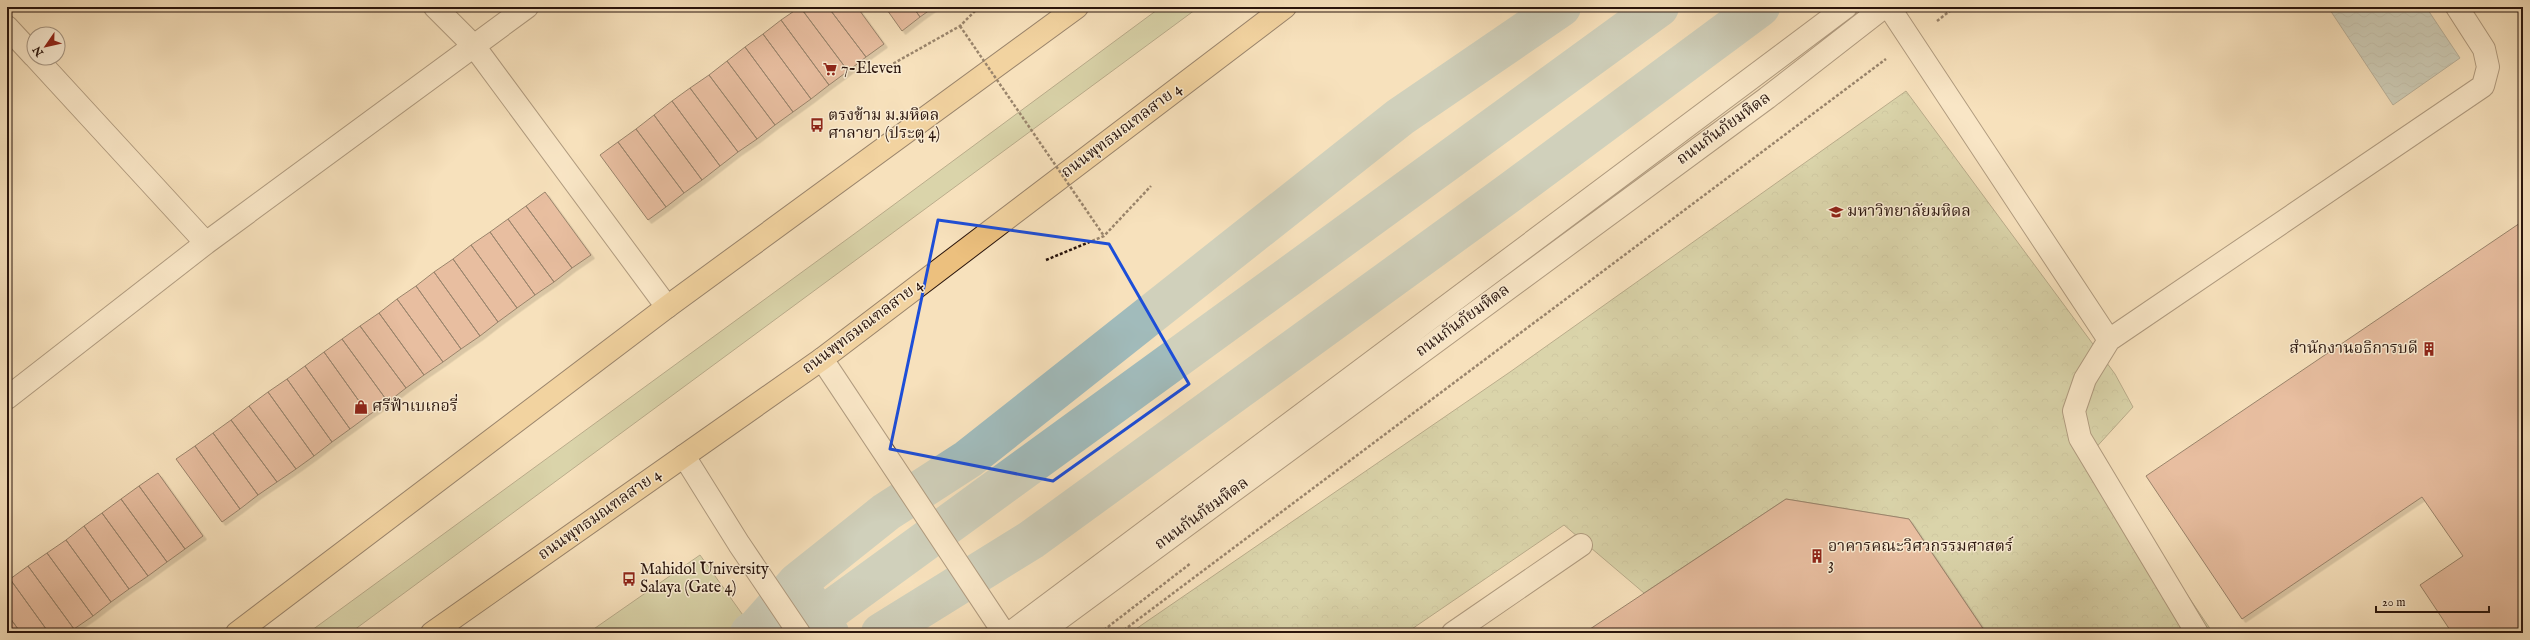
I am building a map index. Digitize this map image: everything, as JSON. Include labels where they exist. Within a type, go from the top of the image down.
[{"type":"main road","points":[[237,633],[667,307],[1077,7]]},
{"type":"main road","name":"ถนนพุทธมณฑลสาย 4","points":[[432,633],[822,359],[1285,7]]},
{"type":"street","points":[[435,7],[474,46],[667,307]]},
{"type":"street","points":[[7,398],[206,243],[527,7]]},
{"type":"street","name":"ถนนกันภัยมหิดล","points":[[1010,633],[1846,7]]},
{"type":"street","name":"ถนนกันภัยมหิดล","points":[[1040,633],[1754,107],[1884,7]]},
{"type":"street","points":[[1889,7],[2109,340]]},
{"type":"street","points":[[2197,633],[2080,438],[2074,411],[2085,379],[2109,340],[2483,86],[2488,67],[2484,49],[2457,7]]},
{"type":"street","points":[[7,27],[26,47]]},
{"type":"street","points":[[43,66],[206,243]]},
{"type":"street","points":[[822,359],[1004,633]]},
{"type":"street","points":[[684,456],[739,544],[798,633]]},
{"type":"street","points":[[1453,633],[1581,545]]},
{"type":"path","points":[[889,66],[960,26],[979,7]]},
{"type":"path","points":[[1120,633],[1955,7]]},
{"type":"path","points":[[960,26],[1104,236]]},
{"type":"path","points":[[1046,260],[1104,236],[1151,186]]},
{"type":"highlighted area","points":[[938,220],[1109,244],[1189,384],[1053,481],[890,449]]},
{"type":"green space","points":[[1161,7],[1199,7],[350,633],[308,633],[861,229]]},
{"type":"green space","points":[[1906,91],[2115,374],[2133,407],[2091,453],[2213,633],[1986,633],[1909,519],[1786,499],[1644,593],[1564,525],[1406,633],[1130,633],[1510,372]]},
{"type":"green space","points":[[700,555],[750,625],[738,633],[588,633]]},
{"type":"water","points":[[2328,7],[2426,7],[2460,58],[2393,105]]},
{"type":"building","points":[[800,7],[848,71],[829,85],[781,20]]},
{"type":"building","points":[[800,7],[828,7],[866,57],[848,71]]},
{"type":"building","points":[[828,7],[857,7],[884,44],[866,57]]},
{"type":"building","points":[[885,7],[913,7],[920,17],[902,31]]},
{"type":"building","points":[[913,7],[934,7],[920,17]]},
{"type":"building","points":[[781,20],[829,85],[811,99],[763,34]]},
{"type":"building","points":[[763,34],[811,99],[793,112],[745,47]]},
{"type":"building","points":[[745,47],[793,112],[775,125],[727,61]]},
{"type":"building","points":[[727,61],[775,125],[757,139],[709,75]]},
{"type":"building","points":[[709,75],[757,139],[738,152],[690,88]]},
{"type":"building","points":[[690,88],[738,152],[720,166],[672,101]]},
{"type":"building","points":[[672,101],[720,166],[702,180],[654,115]]},
{"type":"building","points":[[654,115],[702,180],[684,193],[636,129]]},
{"type":"building","points":[[636,129],[684,193],[666,207],[618,142]]},
{"type":"building","points":[[618,142],[666,207],[648,220],[600,155]]},
{"type":"building","points":[[545,192],[591,255],[572,268],[526,206]]},
{"type":"building","points":[[526,206],[572,268],[554,282],[508,219]]},
{"type":"building","points":[[508,219],[554,282],[535,295],[490,232]]},
{"type":"building","name":"สำนักงานอธิการบดี","points":[[2523,221],[2523,633],[2452,633],[2420,585],[2463,556],[2422,497],[2242,619],[2146,476]]},
{"type":"building","points":[[490,232],[535,295],[517,308],[471,245]]},
{"type":"building","points":[[471,245],[517,308],[498,322],[453,259]]},
{"type":"building","points":[[453,259],[498,322],[480,336],[434,272]]},
{"type":"building","points":[[434,272],[480,336],[461,349],[416,286]]},
{"type":"building","points":[[416,286],[461,349],[443,362],[397,299]]},
{"type":"building","points":[[397,299],[443,362],[424,375],[379,313]]},
{"type":"building","points":[[379,313],[424,375],[406,388],[360,326]]},
{"type":"building","points":[[360,326],[406,388],[388,402],[342,339]]},
{"type":"building","points":[[342,339],[388,402],[369,415],[324,352]]},
{"type":"building","points":[[324,352],[369,415],[350,429],[305,366]]},
{"type":"building","points":[[305,366],[350,429],[332,442],[287,379]]},
{"type":"building","points":[[287,379],[332,442],[314,456],[268,392]]},
{"type":"building","points":[[268,392],[314,456],[296,469],[249,406]]},
{"type":"building","points":[[249,406],[296,469],[277,482],[231,420]]},
{"type":"building","points":[[231,420],[277,482],[258,495],[213,433]]},
{"type":"building","points":[[213,433],[258,495],[240,509],[195,446]]},
{"type":"building","points":[[195,446],[240,509],[222,522],[176,459]]},
{"type":"building","points":[[158,473],[203,536],[185,549],[139,486]]},
{"type":"building","points":[[139,486],[185,549],[167,562],[121,499]]},
{"type":"building","points":[[121,499],[167,562],[148,576],[102,513]]},
{"type":"building","name":"อาคารคณะวิศวกรรมศาสตร์ 3","points":[[1786,499],[1909,519],[1986,633],[1584,633]]},
{"type":"building","points":[[102,513],[148,576],[129,589],[84,526]]},
{"type":"building","points":[[84,526],[129,589],[111,602],[66,540]]},
{"type":"building","points":[[66,540],[111,602],[93,616],[47,553]]},
{"type":"building","points":[[47,553],[93,616],[74,629],[28,566]]},
{"type":"building","points":[[28,566],[74,629],[69,633],[49,633],[10,579]]},
{"type":"building","points":[[10,579],[49,633],[21,633],[7,614],[7,581]]},
{"type":"building","points":[[7,614],[21,633],[7,633]]},
{"type":"waterway","points":[[829,633],[797,583],[886,512],[968,459],[1400,117],[1561,7]]},
{"type":"waterway","points":[[799,633],[1659,7]]},
{"type":"waterway","points":[[881,633],[1031,540],[1509,193],[1760,7]]},
{"type":"waterway","points":[[750,633],[757,628],[797,583],[806,598]]},
{"type":"place","name":"7-Eleven","points":[[830,69]]},
{"type":"place","name":"ตรงข้าม ม.มหิดล ศาลายา (ประตู 4)","points":[[817,125]]},
{"type":"place","name":"มหาวิทยาลัยมหิดล","points":[[1836,212]]},
{"type":"place","name":"สำนักงานอธิการบดี","points":[[2429,349]]},
{"type":"place","name":"ศรีฟ้าเบเกอรี่","points":[[361,407]]},
{"type":"place","name":"อาคารคณะวิศวกรรมศาสตร์ 3","points":[[1817,556]]},
{"type":"place","name":"Mahidol University Salaya (Gate 4)","points":[[629,579]]}]
